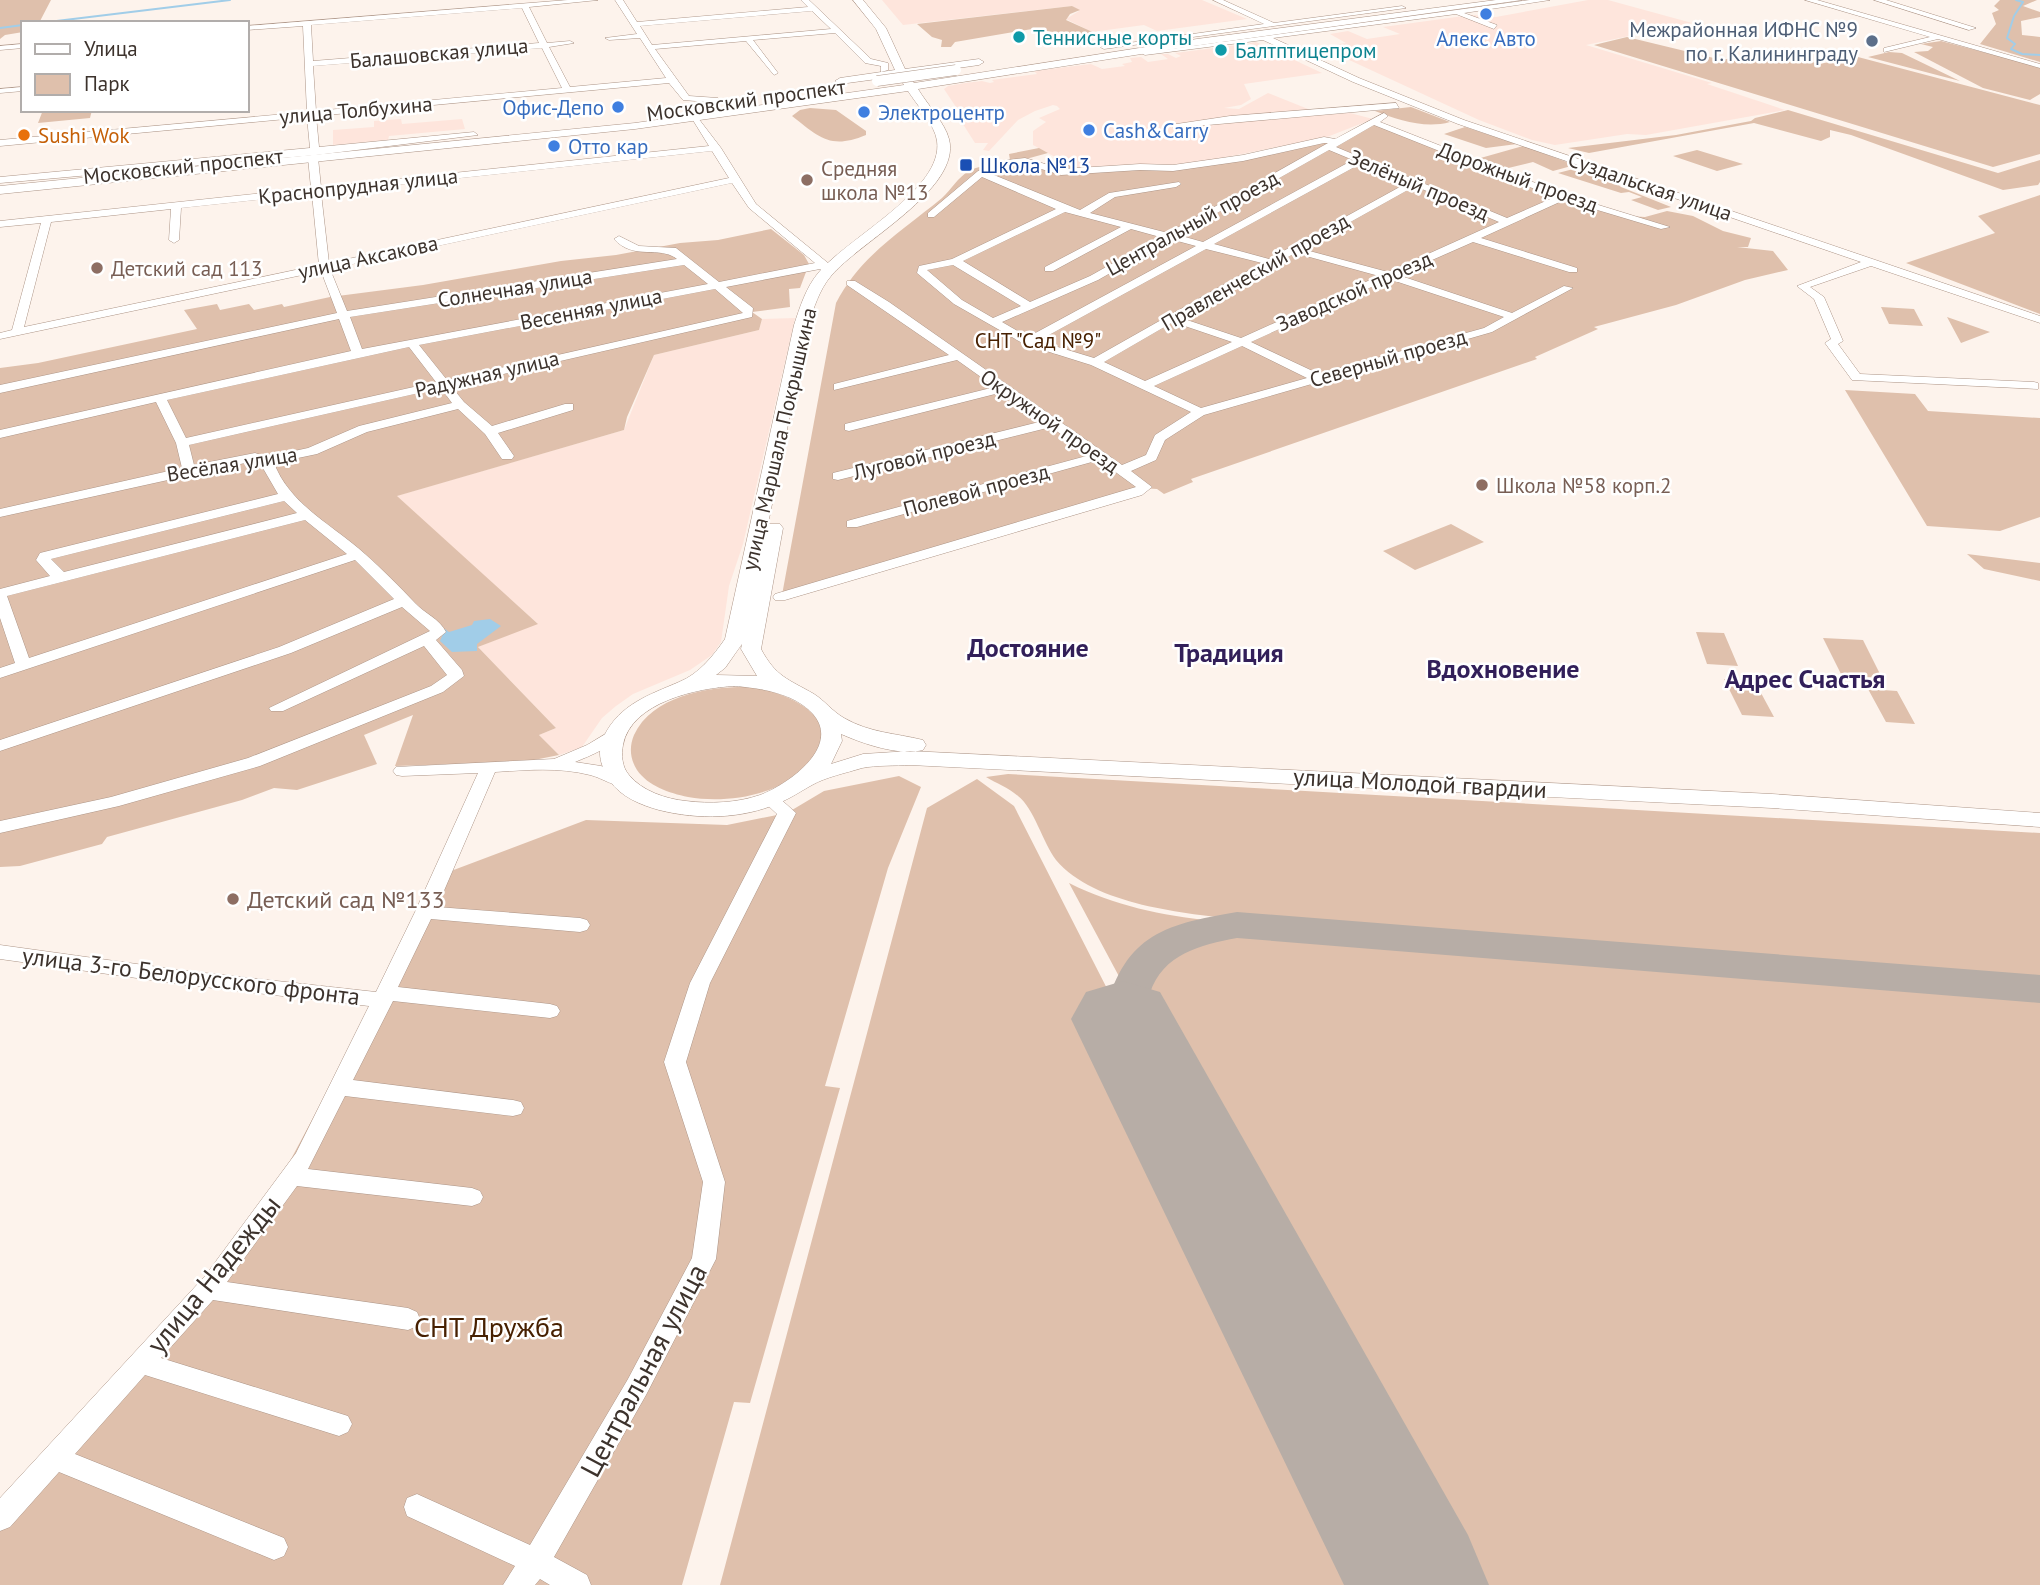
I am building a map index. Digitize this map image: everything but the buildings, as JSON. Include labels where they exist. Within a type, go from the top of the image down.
[{"type":"main road","name":"улица Маршала Покрышкина","points":[[688,686],[718,664],[735,639],[801,326],[827,263],[915,198],[935,176],[943,160],[944,143],[897,64],[881,28],[858,0]]},
{"type":"main road","points":[[868,0],[894,30]]},
{"type":"main road","name":"Московский проспект","points":[[958,72],[1196,42],[1489,0]]},
{"type":"main road","name":"Московский проспект","points":[[1465,3],[1517,0]]},
{"type":"main road","name":"Московский проспект","points":[[0,182],[106,176],[314,151],[420,147],[557,133],[958,72],[1184,40],[1317,25]]},
{"type":"main road","points":[[1022,57],[1184,40]]},
{"type":"main road","points":[[915,62],[958,72],[1121,55],[1196,42]]},
{"type":"main road","points":[[915,62],[936,98],[938,86],[958,72]]},
{"type":"main road","points":[[877,86],[926,85],[985,62]]},
{"type":"main road","points":[[828,83],[863,77],[897,64],[985,62]]},
{"type":"main road","points":[[863,77],[897,64]]},
{"type":"main road","points":[[557,133],[695,117],[848,95],[877,86],[896,85],[889,78],[863,77]]},
{"type":"main road","name":"Московский проспект","points":[[0,190],[223,160],[609,120],[877,86]]},
{"type":"main road","points":[[848,95],[898,96],[912,100],[926,111]]},
{"type":"main road","points":[[609,120],[683,103],[733,98]]},
{"type":"main road","name":"улица Маршала Покрышкина","points":[[783,687],[766,674],[754,659],[751,639],[818,312],[827,290],[845,266],[919,206],[944,180],[951,169],[956,152],[951,128]]},
{"type":"main road","points":[[734,680],[783,687],[811,701],[823,714],[830,729],[829,745],[822,761],[803,780],[769,798],[728,808],[684,808],[647,799],[621,781],[610,758],[614,734],[626,719],[643,705],[688,686],[734,680]]},
{"type":"main road","name":"улица Молодой гвардии","points":[[823,714],[859,734],[887,742],[912,745],[1765,788],[2040,808]]},
{"type":"main road","name":"улица Молодой гвардии","points":[[803,780],[863,761],[910,758],[1772,801],[2040,820]]},
{"type":"street","points":[[248,28],[594,0]]},
{"type":"street","points":[[619,0],[683,103]]},
{"type":"street","points":[[805,0],[868,61],[882,64],[884,70]]},
{"type":"street","points":[[1217,0],[1270,24]]},
{"type":"street","name":"Московский проспект","points":[[1104,47],[1270,24],[1317,25],[1457,13],[1546,0]]},
{"type":"street","points":[[1808,0],[2040,66]]},
{"type":"street","points":[[1878,0],[1973,27],[1886,50]]},
{"type":"street","points":[[524,5],[567,90]]},
{"type":"street","points":[[636,24],[813,9]]},
{"type":"street","points":[[1457,13],[1494,27]]},
{"type":"street","points":[[307,23],[324,266],[358,354]]},
{"type":"street","name":"Московский проспект","points":[[1121,55],[1266,38],[1317,25]]},
{"type":"street","points":[[650,47],[836,31]]},
{"type":"street","points":[[609,38],[643,36]]},
{"type":"street","name":"Суздальская улица","points":[[1266,38],[1414,104],[2040,320]]},
{"type":"street","points":[[748,39],[774,73]]},
{"type":"street","name":"Балашовская улица","points":[[309,64],[570,43]]},
{"type":"street","points":[[0,48],[21,46]]},
{"type":"street","name":"улица Толбухина","points":[[0,143],[189,122],[313,114],[671,80]]},
{"type":"street","points":[[0,91],[21,89]]},
{"type":"street","points":[[1174,125],[1414,104]]},
{"type":"street","name":"Центральный проезд","points":[[995,321],[1094,278],[1384,116],[1366,109]]},
{"type":"street","points":[[695,117],[756,210],[827,263]]},
{"type":"street","name":"Дорожный проезд","points":[[1374,122],[1563,197],[1665,227]]},
{"type":"street","points":[[931,215],[981,173],[1008,163],[1025,161],[1061,172],[1140,167],[1173,168],[1243,158],[1324,140],[1334,145]]},
{"type":"street","name":"Зелёный проезд","points":[[1334,145],[1360,160],[1510,223]]},
{"type":"street","name":"Краснопрудная улица","points":[[0,224],[716,148]]},
{"type":"street","points":[[46,178],[314,151]]},
{"type":"street","points":[[1028,342],[1360,160]]},
{"type":"street","points":[[981,173],[1063,209],[1170,234],[1270,262]]},
{"type":"street","name":"улица Аксакова","points":[[0,336],[736,179]]},
{"type":"street","name":"Правленческий проезд","points":[[1095,362],[1396,191],[1415,183]]},
{"type":"street","points":[[1082,213],[1112,195],[1176,184]]},
{"type":"street","name":"Заводской проезд","points":[[1146,386],[1563,197]]},
{"type":"street","points":[[174,240],[176,205]]},
{"type":"street","points":[[1063,209],[955,261],[923,268],[921,271],[958,302],[1028,342],[1095,362],[1200,412]]},
{"type":"street","points":[[17,332],[47,219]]},
{"type":"street","points":[[1049,269],[1132,225]]},
{"type":"street","points":[[1472,238],[1573,270]]},
{"type":"street","points":[[619,239],[626,246],[639,249],[672,250],[717,286]]},
{"type":"street","points":[[1293,249],[1390,276],[1510,316]]},
{"type":"street","name":"Солнечная улица","points":[[0,389],[342,314],[687,261]]},
{"type":"street","points":[[955,261],[1031,307]]},
{"type":"street","points":[[1872,262],[1802,286],[1819,297],[1837,341],[1831,343],[1856,377],[2034,386]]},
{"type":"street","name":"Весенняя улица","points":[[0,434],[358,354],[827,263]]},
{"type":"street","name":"Окружной проезд","points":[[780,597],[1137,492],[1145,487],[851,283]]},
{"type":"street","name":"Радужная улица","points":[[182,443],[748,315],[749,310],[717,286]]},
{"type":"street","name":"Северный проезд","points":[[1122,470],[1151,457],[1160,438],[1200,412],[1488,330],[1510,316],[1568,288]]},
{"type":"street","points":[[1174,319],[1243,340],[1280,356],[1316,378]]},
{"type":"street","points":[[412,343],[460,405],[490,431],[508,456]]},
{"type":"street","points":[[838,387],[958,356]]},
{"type":"street","points":[[849,427],[1002,389]]},
{"type":"street","points":[[160,399],[182,443],[189,470]]},
{"type":"street","name":"Весёлая улица","points":[[0,513],[189,470],[255,457],[266,461],[312,451],[363,429],[460,405]]},
{"type":"street","points":[[490,431],[569,407]]},
{"type":"street","name":"Луговой проезд","points":[[838,476],[1051,423]]},
{"type":"street","name":"Полевой проезд","points":[[852,524],[1100,456]]},
{"type":"street","points":[[266,461],[269,472],[307,515],[357,555],[436,627],[438,632],[277,708]]},
{"type":"street","points":[[61,578],[43,560],[45,556],[288,496]]},
{"type":"street","points":[[24,665],[0,595],[307,515]]},
{"type":"street","points":[[0,673],[357,555]]},
{"type":"street","points":[[0,746],[285,650],[405,600]]},
{"type":"street","points":[[0,827],[113,802],[254,762],[437,689],[456,676],[454,669],[431,646],[428,639]]},
{"type":"street","points":[[553,764],[593,749],[614,734]]},
{"type":"street","points":[[402,771],[553,764],[595,769],[621,781]]},
{"type":"street","name":"улица Надежды","points":[[0,1518],[208,1289],[304,1158],[425,912],[488,769]]},
{"type":"street","name":"Центральная улица","points":[[517,1585],[536,1562],[638,1387],[704,1259],[715,1182],[676,1062],[700,983],[787,813],[769,798]]},
{"type":"street","points":[[425,912],[580,925]]},
{"type":"street","name":"улица 3-го Белорусского фронта","points":[[0,952],[187,978],[550,1011]]},
{"type":"street","points":[[340,1087],[513,1108]]},
{"type":"street","points":[[291,1176],[472,1197]]},
{"type":"street","points":[[208,1289],[408,1319]]},
{"type":"street","points":[[141,1363],[339,1424]]},
{"type":"street","points":[[54,1458],[274,1547]]},
{"type":"street","points":[[417,1507],[536,1562],[577,1585]]},
{"type":"shaded area","points":[[882,0],[1202,0],[1247,19],[1157,31],[1144,25],[1092,32],[1066,19],[1079,11],[1072,6],[903,25]]},
{"type":"shaded area","points":[[1588,0],[1608,0],[1692,23],[1586,45],[1712,83],[1707,84],[1785,110],[1646,135],[1627,134],[1555,145],[1532,140],[1479,120],[1321,47],[1346,43],[1330,34],[1348,31],[1367,39],[1400,34],[1383,27],[1471,15],[1496,17]]},
{"type":"shaded area","points":[[1256,42],[1322,73],[1244,84],[1251,99],[1241,105],[1224,108],[1239,109],[1268,93],[1323,115],[1350,113],[1373,119],[1327,137],[1196,163],[1079,170],[1033,145],[1033,131],[1046,122],[1039,118],[1060,109],[1057,106],[1035,111],[1018,120],[989,151],[983,150],[988,143],[975,143],[961,121],[964,119],[944,89],[965,83],[990,83],[994,82],[992,80],[1037,74],[1034,71],[1091,64],[1102,69],[1125,66],[1122,64],[1132,62],[1130,58],[1141,57],[1148,62],[1168,59],[1161,54],[1176,58],[1181,56],[1175,53],[1237,45],[1253,46],[1249,43]]},
{"type":"shaded area","points":[[401,119],[402,124],[462,119],[465,129],[389,136],[388,140],[333,145],[333,130],[374,127],[374,121]]},
{"type":"shaded area","points":[[795,318],[743,544],[729,586],[721,642],[712,655],[690,670],[633,694],[602,718],[582,747],[559,755],[539,735],[556,728],[478,647],[537,623],[396,496],[624,430],[654,355],[759,330],[762,319]]},
{"type":"green space","points":[[0,0],[51,0],[40,21],[21,21],[21,32],[5,35],[0,39]]},
{"type":"green space","points":[[2000,0],[2037,0],[2023,6],[2040,12],[2040,17],[2021,21],[2022,35],[2040,37],[2040,62],[1980,44],[1996,24],[1992,13],[1999,10],[1994,6]]},
{"type":"green space","points":[[1072,6],[1080,10],[1070,14],[1066,20],[1097,34],[1082,36],[1032,29],[955,42],[951,47],[941,47],[942,40],[932,37],[917,24]]},
{"type":"green space","points":[[1627,37],[1722,60],[1770,50],[1819,64],[1858,57],[2040,105],[2040,154],[1993,167],[1594,45]]},
{"type":"green space","points":[[1941,41],[2040,67],[2040,94],[2030,100],[1983,88],[1914,52],[1928,51],[1933,47],[1921,44]]},
{"type":"green space","points":[[1889,52],[1902,53],[1960,81],[1868,57]]},
{"type":"green space","points":[[1411,107],[1450,122],[1421,124],[1375,111]]},
{"type":"green space","points":[[800,110],[836,110],[866,131],[866,135],[843,141],[826,139],[792,116]]},
{"type":"green space","points":[[1788,110],[1998,173],[2040,160],[2040,182],[2038,185],[2003,190],[1851,135],[1830,130],[1830,137],[1821,141],[1754,123],[1589,153],[1568,148],[1676,135],[1751,121]]},
{"type":"green space","points":[[42,112],[92,112],[90,118],[38,123]]},
{"type":"green space","name":"СНТ \"Сад №9\"","points":[[1374,124],[1531,184],[1628,216],[1645,217],[1667,211],[1693,216],[1723,231],[1751,238],[1748,247],[1737,247],[1773,251],[1788,270],[1745,280],[1676,305],[1594,327],[1598,329],[1535,357],[1537,359],[1191,479],[1193,482],[1164,494],[1157,489],[1140,488],[782,595],[836,303],[857,271],[870,258],[942,198],[965,174],[972,169],[1010,160],[1009,154],[1039,148],[1048,153],[1026,159],[1040,164],[1061,160],[1079,171],[1204,163],[1322,139],[1337,139]]},
{"type":"green space","points":[[1465,127],[1517,144],[1486,148],[1444,134]]},
{"type":"green space","points":[[1523,146],[1575,165],[1553,171],[1533,162],[1500,170],[1500,167],[1477,159]]},
{"type":"green space","points":[[1697,150],[1743,164],[1717,171],[1673,156]]},
{"type":"green space","points":[[1581,167],[1605,175],[1621,187],[1671,207],[1658,210],[1631,200],[1642,197],[1629,192],[1621,193],[1558,173]]},
{"type":"green space","points":[[2040,195],[2040,314],[1906,263],[1995,233],[1978,216]]},
{"type":"green space","points":[[771,229],[804,255],[809,264],[800,288],[789,289],[790,307],[752,312],[762,319],[759,330],[654,355],[624,430],[397,496],[538,624],[478,647],[556,728],[539,735],[559,755],[524,762],[395,766],[413,715],[364,735],[377,764],[297,790],[274,788],[242,800],[107,837],[102,844],[20,866],[0,867],[0,368],[38,363],[197,329],[184,310],[217,304],[220,310],[249,304],[254,310],[282,304],[284,307],[330,297],[423,285],[680,243],[718,240]]},
{"type":"green space","points":[[1881,307],[1914,309],[1923,326],[1889,324]]},
{"type":"green space","points":[[1947,317],[1990,332],[1961,343]]},
{"type":"green space","points":[[1845,390],[1915,394],[1928,411],[2040,418],[2040,517],[2000,531],[1927,526]]},
{"type":"green space","points":[[1451,524],[1484,542],[1415,570],[1383,551]]},
{"type":"green space","points":[[1967,554],[2040,563],[2040,581],[1984,569]]},
{"type":"green space","points":[[1696,632],[1724,633],[1738,666],[1707,664]]},
{"type":"green space","points":[[1823,638],[1863,640],[1882,678],[1842,676]]},
{"type":"green space","points":[[1724,679],[1754,680],[1774,717],[1742,715]]},
{"type":"green space","points":[[751,687],[795,701],[818,720],[823,732],[821,746],[811,762],[799,773],[786,782],[754,794],[737,798],[704,799],[660,788],[637,770],[632,757],[632,739],[643,721],[655,710],[685,695],[719,688]]},
{"type":"green space","points":[[1868,689],[1897,691],[1915,724],[1886,722]]},
{"type":"green space","points":[[1008,774],[2040,833],[2040,976],[1241,920],[1142,905],[1093,888],[1056,860],[1024,801],[986,777]]},
{"type":"green space","name":"СНТ Дружба","points":[[899,776],[921,787],[888,868],[825,1086],[840,1088],[750,1403],[734,1402],[682,1585],[0,1585],[0,1510],[148,1360],[290,1161],[443,874],[586,820],[727,825],[787,813],[824,791]]},
{"type":"green space","points":[[977,779],[1014,806],[1411,1585],[720,1585],[927,808]]},
{"type":"green space","points":[[1069,883],[1104,898],[1139,908],[1212,921],[1182,929],[1158,940],[1139,956],[1122,982]]},
{"type":"green space","points":[[1218,932],[2040,998],[2040,1585],[1441,1585],[1146,1028],[1139,1009],[1136,990],[1139,977],[1155,957],[1180,943]]},
{"type":"water","points":[[490,619],[501,626],[477,644],[477,651],[452,652],[440,641],[445,629],[449,632],[472,625],[474,621]]},
{"type":"waterway","points":[[57,21],[230,0]]},
{"type":"waterway","points":[[2016,0],[2023,2],[2014,16],[2007,38],[2015,44],[2011,49],[2022,54],[2040,55]]},
{"type":"waterway","points":[[0,28],[21,25]]},
{"type":"taxiway","points":[[1123,1019],[1137,976],[1147,961],[1160,949],[1193,934],[1237,925],[2040,989]]},
{"type":"runway","points":[[1123,1019],[1418,1585]]},
{"type":"place","name":"Алекс Авто","points":[[1486,14]]},
{"type":"place","name":"Теннисные корты","points":[[1019,37]]},
{"type":"place","name":"Межрайонная ИФНС №9 по г. Калининграду","points":[[1872,41]]},
{"type":"place","name":"Балтптицепром","points":[[1221,50]]},
{"type":"place","name":"Офис-Депо","points":[[618,107]]},
{"type":"place","name":"Электроцентр","points":[[864,112]]},
{"type":"place","name":"Cash&Carry","points":[[1089,130]]},
{"type":"place","name":"Sushi Wok","points":[[24,135]]},
{"type":"place","name":"Отто кар","points":[[554,146]]},
{"type":"place","name":"Школа №13","points":[[966,165]]},
{"type":"place","name":"Средняя школа №13","points":[[807,180]]},
{"type":"place","name":"Детский сад 113","points":[[97,268]]},
{"type":"place","name":"Школа №58 корп.2","points":[[1482,485]]},
{"type":"place","name":"Детский сад №133","points":[[233,899]]},
{"type":"district","name":"Достояние","points":[[1028,647]]},
{"type":"district","name":"Традиция","points":[[1229,652]]},
{"type":"district","name":"Вдохновение","points":[[1503,668]]},
{"type":"district","name":"Адрес Счастья","points":[[1805,678]]}]
